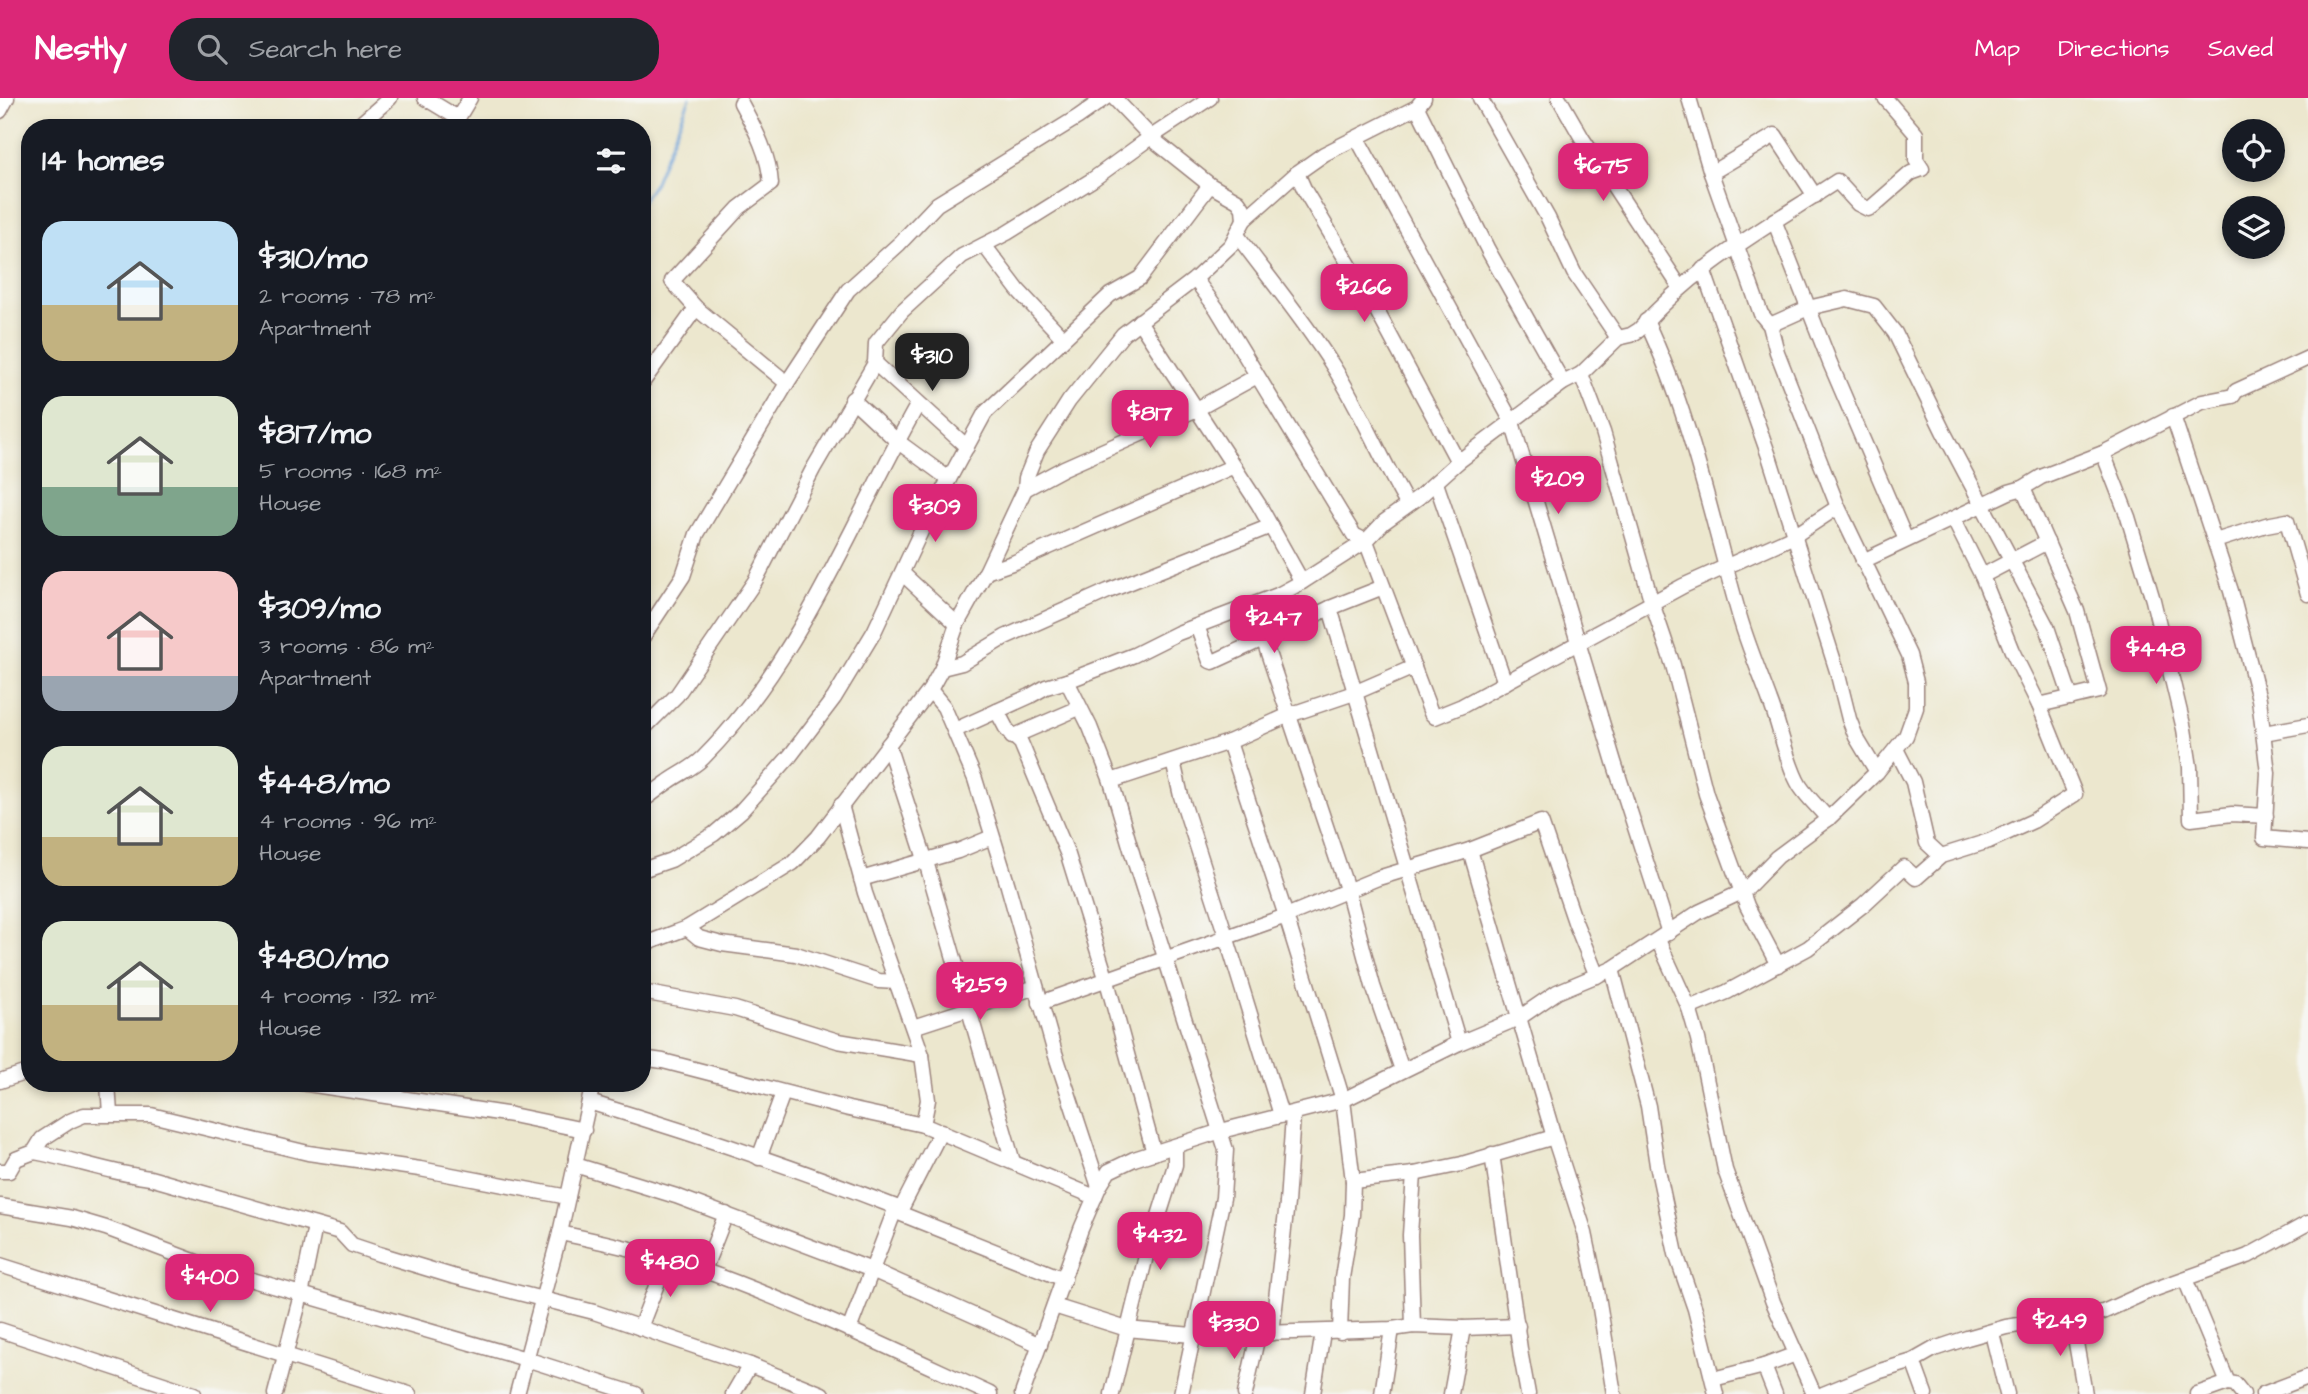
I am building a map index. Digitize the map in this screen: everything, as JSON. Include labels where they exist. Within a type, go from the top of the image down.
[{"type":"street","points":[[0,111],[7,98]]},
{"type":"street","points":[[366,119],[390,98]]},
{"type":"street","points":[[425,98],[458,118],[470,98]]},
{"type":"street","points":[[651,624],[683,576],[697,534],[787,383],[848,290],[899,244],[937,204],[1105,98]]},
{"type":"street","points":[[1114,98],[1151,137],[1210,185],[1227,192],[1238,201],[1243,208],[1244,220]]},
{"type":"street","points":[[651,721],[677,695],[755,581],[852,399],[875,363],[876,343],[902,311],[962,256],[1093,180],[1210,98]]},
{"type":"street","points":[[1480,98],[1548,218],[1574,273],[1618,338]]},
{"type":"street","points":[[1559,98],[1588,148],[1680,287]]},
{"type":"street","points":[[1022,1394],[1097,1192],[1109,1171],[1134,1159],[1221,1131],[1343,1100],[1459,1042],[1519,1018],[1557,992],[1612,970],[1699,912],[1744,891],[1777,858],[1828,819],[1877,772],[1906,736],[1916,708],[1916,682],[1909,655],[1838,507],[1777,352],[1770,325],[1760,314],[1711,173],[1689,98]]},
{"type":"street","points":[[955,730],[1046,687],[1067,681],[1278,595],[1302,582],[1366,541],[1384,522],[1436,483],[1458,461],[1563,383],[1581,374],[1618,338],[1631,335],[1680,287],[1737,244],[1837,181],[1858,204],[1872,207],[1911,173],[1922,169],[1916,160],[1916,134],[1885,98]]},
{"type":"street","points":[[651,942],[687,928],[793,863],[818,837],[930,690],[942,668],[957,624],[986,572],[1025,489],[1026,478],[1037,451],[1069,401],[1123,334],[1195,279],[1231,245],[1244,220],[1324,153],[1357,138],[1420,102],[1488,250],[1563,383]]},
{"type":"street","points":[[741,103],[759,135],[771,184],[739,208],[672,281],[696,308],[787,383]]},
{"type":"street","points":[[1711,173],[1775,135],[1815,196]]},
{"type":"street","points":[[1357,138],[1512,422],[1664,936],[1699,1039],[1725,1170],[1773,1303],[1814,1394]]},
{"type":"street","points":[[1297,173],[1305,191],[1377,311],[1458,461]]},
{"type":"street","points":[[651,867],[671,860],[714,834],[741,811],[782,766],[834,698],[874,632],[923,527],[985,412],[1110,295],[1140,278],[1210,185]]},
{"type":"street","points":[[1774,220],[1808,308],[1906,540]]},
{"type":"street","points":[[1237,235],[1332,365],[1407,504]]},
{"type":"street","points":[[984,245],[1018,290],[1063,338]]},
{"type":"street","points":[[1703,269],[1770,459],[1849,719],[1856,737],[1877,772]]},
{"type":"street","points":[[1195,279],[1217,309],[1354,535],[1366,541],[1431,713],[1435,717],[1462,706],[1683,586],[1794,536],[1838,507]]},
{"type":"street","points":[[1770,325],[1808,308],[1847,299],[1874,306],[1900,342],[1943,431],[2047,627],[2071,698]]},
{"type":"street","points":[[651,370],[696,308]]},
{"type":"street","points":[[1139,321],[1234,466],[1302,582]]},
{"type":"street","points":[[1647,321],[1685,418],[1742,624],[1782,733],[1792,769],[1801,788],[1828,819]]},
{"type":"street","points":[[1863,561],[2009,492],[2023,488],[2041,477],[2103,453],[2202,402],[2233,396],[2236,391],[2308,358]]},
{"type":"street","points":[[875,363],[967,447]]},
{"type":"street","points":[[1581,374],[1603,432],[1652,603],[1673,665],[1706,794],[1727,855],[1744,891],[1747,906],[1778,965]]},
{"type":"street","points":[[1025,489],[1064,468],[1196,410],[1257,376]]},
{"type":"street","points":[[852,399],[897,441],[950,479]]},
{"type":"street","points":[[651,794],[700,761],[732,727],[784,654],[828,581],[918,404]]},
{"type":"street","points":[[2173,416],[2246,643],[2259,699],[2268,773],[2264,838],[2308,842]]},
{"type":"street","points":[[2103,453],[2128,517],[2153,600],[2184,729],[2190,767],[2191,819],[2232,814],[2266,816]]},
{"type":"street","points":[[986,572],[1015,562],[1234,466]]},
{"type":"street","points":[[1436,483],[1505,683]]},
{"type":"street","points":[[2023,488],[2080,620],[2099,691],[2039,705]]},
{"type":"street","points":[[1689,1008],[1727,992],[1808,948],[1863,905],[1904,867],[1916,878],[1941,856],[1989,841],[2033,821],[2075,794],[2039,705],[2011,652],[1982,576],[1954,520]]},
{"type":"street","points":[[2215,541],[2266,525],[2287,522],[2308,594]]},
{"type":"street","points":[[942,668],[962,663],[1005,637],[1108,592],[1271,526]]},
{"type":"street","points":[[1982,576],[2047,542]]},
{"type":"street","points":[[902,573],[957,624]]},
{"type":"street","points":[[1197,626],[1213,663],[1330,608],[1383,587]]},
{"type":"street","points":[[1330,608],[1459,1042]]},
{"type":"street","points":[[1264,641],[1348,892],[1370,975],[1402,1070]]},
{"type":"street","points":[[1111,781],[1229,742],[1289,715],[1354,693],[1413,667]]},
{"type":"street","points":[[1067,681],[1090,727],[1111,781],[1226,1150],[1223,1198],[1181,1394]]},
{"type":"street","points":[[930,690],[944,707],[975,779],[1097,1192]]},
{"type":"street","points":[[1012,737],[1079,708]]},
{"type":"street","points":[[997,711],[1012,737],[1021,743],[1068,855],[1107,981],[1154,1153]]},
{"type":"street","points":[[2264,733],[2308,725]]},
{"type":"street","points":[[1229,742],[1343,1100],[1353,1181],[1352,1215],[1342,1278],[1340,1332]]},
{"type":"street","points":[[888,745],[925,859],[1013,1162]]},
{"type":"street","points":[[1896,749],[1913,782],[1927,843],[1941,856]]},
{"type":"street","points":[[1173,761],[1184,809],[1281,1115]]},
{"type":"street","points":[[841,805],[861,879],[922,1055],[928,1100],[923,1125]]},
{"type":"street","points":[[1040,1003],[1286,915],[1378,878],[1470,850],[1541,822],[1575,922],[1597,976]]},
{"type":"street","points":[[861,879],[958,851],[992,837]]},
{"type":"street","points":[[1470,850],[1585,1233],[1614,1394]]},
{"type":"street","points":[[687,928],[699,938],[722,944],[796,954],[879,981],[896,982]]},
{"type":"street","points":[[1612,970],[1648,1106],[1657,1166],[1676,1254],[1695,1309],[1714,1387],[1796,1354]]},
{"type":"street","points":[[913,1027],[1036,987]]},
{"type":"street","points":[[651,994],[735,1009],[838,1041],[922,1055]]},
{"type":"street","points":[[651,1059],[923,1125],[1013,1162],[1097,1192]]},
{"type":"street","points":[[0,1081],[21,1074]]},
{"type":"street","points":[[109,1092],[110,1114]]},
{"type":"street","points":[[360,1092],[512,1115],[584,1130]]},
{"type":"street","points":[[517,1394],[560,1233],[591,1092]]},
{"type":"street","points":[[758,1158],[783,1093]]},
{"type":"street","points":[[589,1102],[841,1186],[1064,1279]]},
{"type":"street","points":[[34,1152],[43,1139],[84,1115],[151,1115],[309,1153],[420,1169],[568,1197]]},
{"type":"street","points":[[1245,1394],[1265,1334],[1287,1203],[1293,1116],[1281,1115]]},
{"type":"street","points":[[849,1330],[898,1210],[941,1131]]},
{"type":"street","points":[[1353,1181],[1414,1174],[1554,1137]]},
{"type":"street","points":[[1112,1394],[1127,1329],[1175,1165],[1175,1147]]},
{"type":"street","points":[[0,1171],[9,1171],[16,1158],[34,1152],[124,1175],[150,1178],[340,1233],[352,1245],[379,1254],[452,1276],[594,1312],[750,1365],[822,1394]]},
{"type":"street","points":[[1492,1154],[1528,1394]]},
{"type":"street","points":[[575,1165],[726,1214],[872,1270],[1040,1345]]},
{"type":"street","points":[[1413,1326],[1410,1235],[1414,1174]]},
{"type":"street","points":[[0,1206],[72,1218],[106,1228],[218,1270],[526,1359],[636,1394]]},
{"type":"street","points":[[704,1270],[726,1214]]},
{"type":"street","points":[[1823,1394],[1913,1361],[1934,1349],[2006,1327],[2103,1312],[2248,1256],[2308,1223]]},
{"type":"street","points":[[275,1394],[301,1295],[315,1226]]},
{"type":"street","points":[[560,1233],[667,1258],[704,1270],[849,1330],[990,1394]]},
{"type":"street","points":[[640,1328],[667,1258]]},
{"type":"street","points":[[0,1265],[409,1394]]},
{"type":"street","points":[[2185,1279],[2228,1383]]},
{"type":"street","points":[[1054,1306],[1127,1329],[1192,1335],[1340,1332],[1413,1326],[1518,1326]]},
{"type":"street","points":[[2076,1316],[2076,1343],[2085,1394]]},
{"type":"street","points":[[1451,1394],[1463,1328]]},
{"type":"street","points":[[1382,1394],[1392,1329]]},
{"type":"street","points":[[0,1330],[194,1394]]},
{"type":"street","points":[[1312,1394],[1323,1332]]},
{"type":"street","points":[[1992,1333],[2007,1394]]},
{"type":"street","points":[[1913,1361],[1925,1394]]},
{"type":"street","points":[[733,1394],[750,1365]]},
{"type":"street","points":[[1765,1366],[1775,1394]]},
{"type":"street","points":[[2263,1394],[2308,1377]]},
{"type":"street","points":[[2197,1394],[2228,1383],[2238,1386],[2243,1394]]},
{"type":"waterway","points":[[651,188],[690,98]]}]
